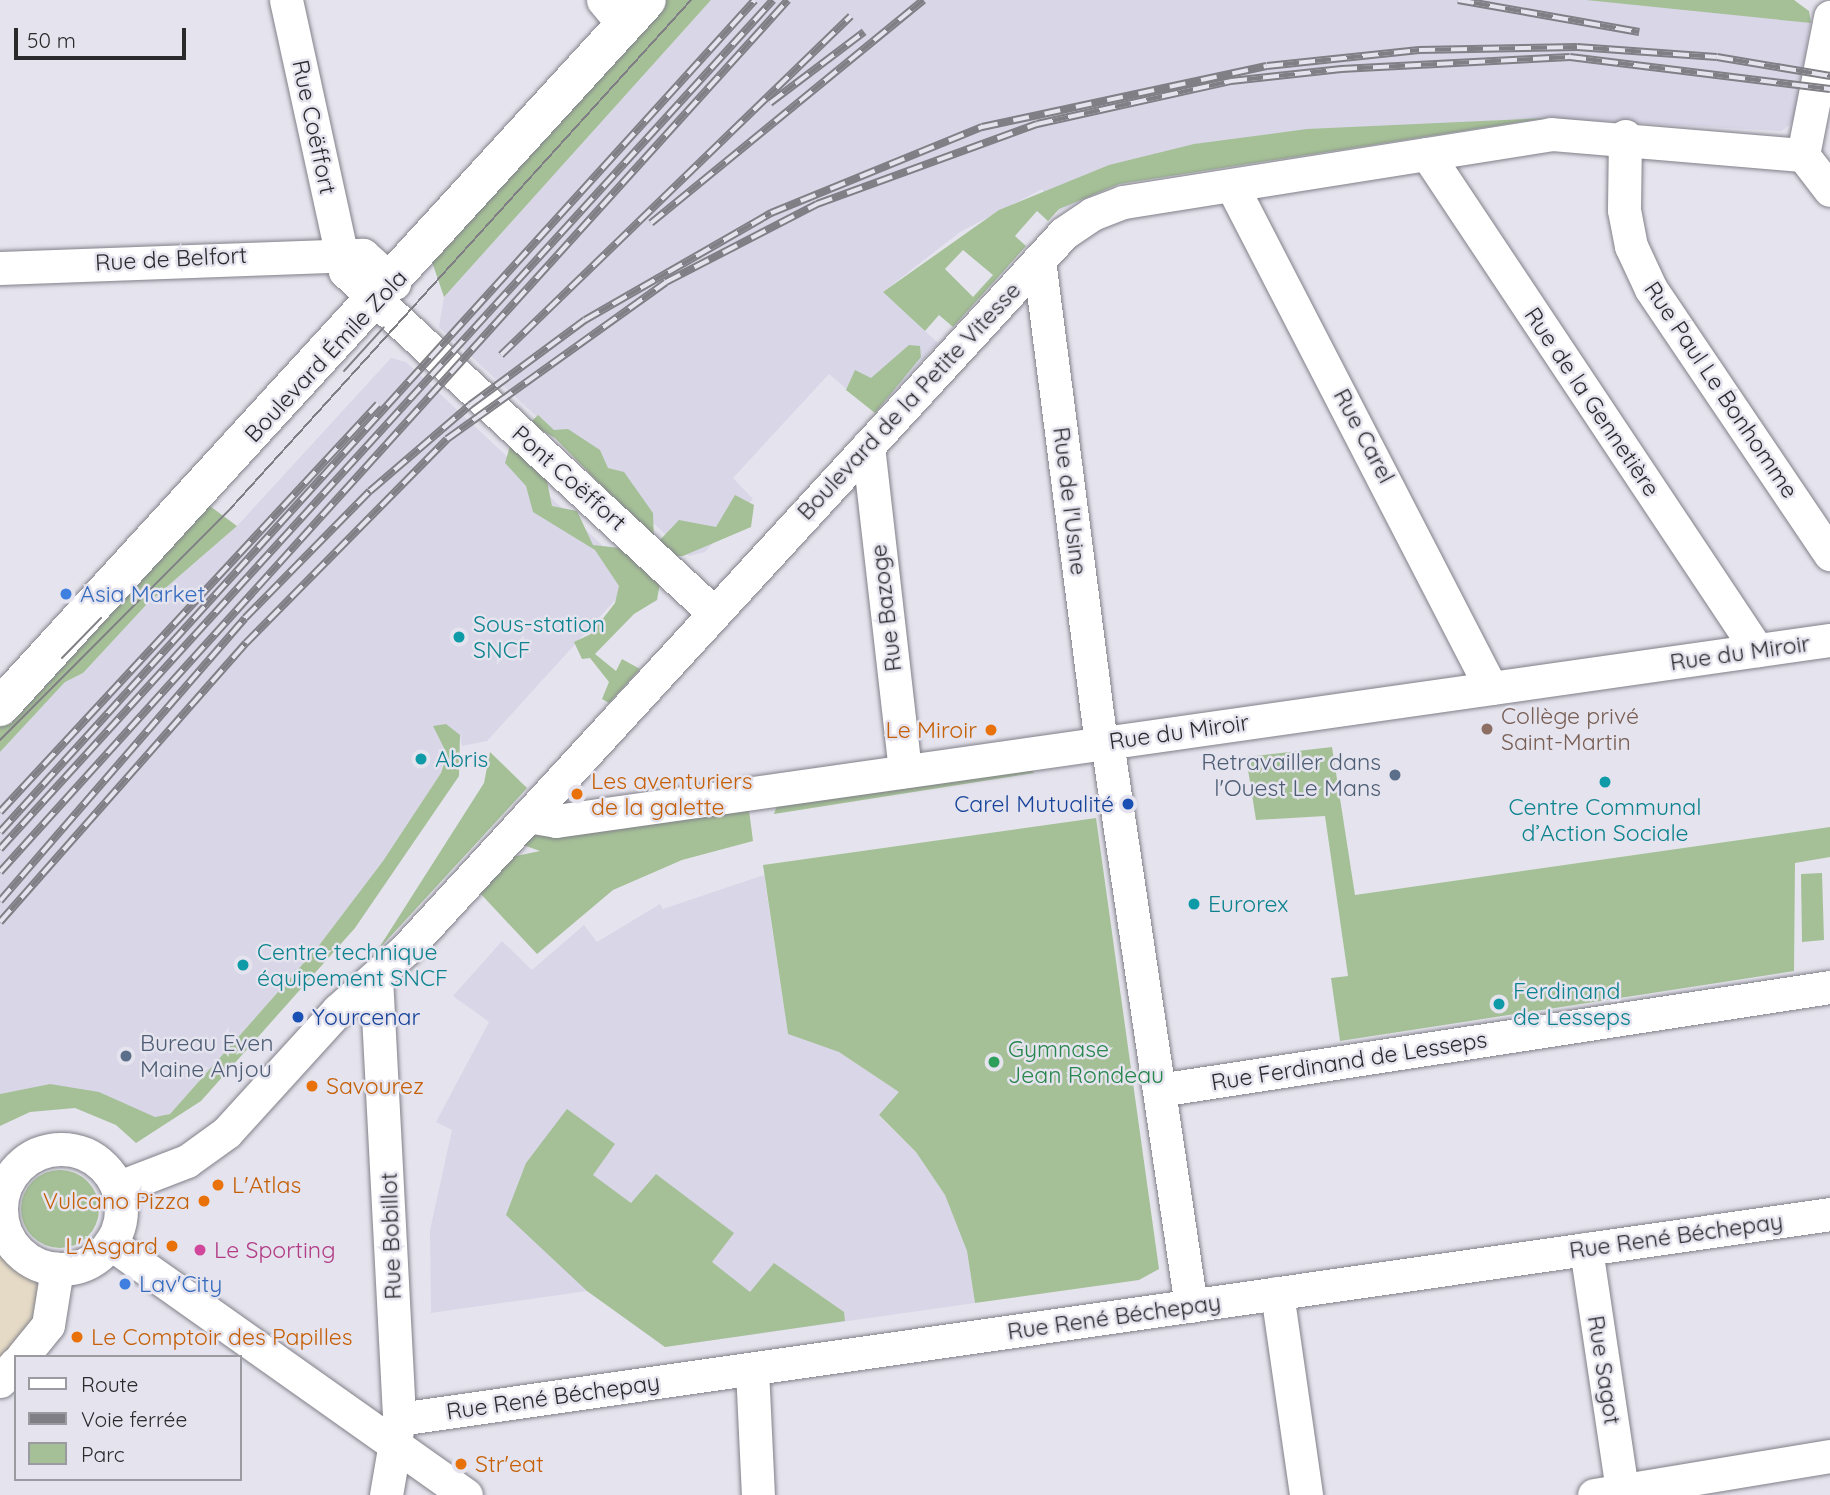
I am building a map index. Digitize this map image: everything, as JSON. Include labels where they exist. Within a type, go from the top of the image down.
[{"type":"main road","name":"Boulevard Émile Zola","points":[[0,707],[385,292],[624,8]]},
{"type":"street","name":"Rue Coëffort","points":[[286,0],[341,254]]},
{"type":"street","points":[[1830,17],[1803,155],[1830,190]]},
{"type":"street","name":"Boulevard de la Petite Vitesse","points":[[117,1188],[187,1161],[227,1132],[528,816],[1063,233],[1102,210],[1551,134],[1625,136],[1803,155]]},
{"type":"street","name":"Rue Paul Le Bonhomme","points":[[1625,136],[1624,210],[1631,246],[1651,289],[1830,554]]},
{"type":"street","name":"Rue de la Gennetière","points":[[1427,154],[1758,650]]},
{"type":"street","name":"Rue Carel","points":[[1232,186],[1491,688]]},
{"type":"street","name":"Rue de Belfort","points":[[0,268],[363,255],[385,292]]},
{"type":"street","name":"Rue de l'Usine","points":[[1039,260],[1104,742],[1191,1306]]},
{"type":"street","name":"Pont Coëffort","points":[[385,292],[423,344],[714,613]]},
{"type":"street","name":"Rue Bazoge","points":[[868,446],[905,771]]},
{"type":"street","name":"Rue du Miroir","points":[[528,816],[556,821],[1830,640]]},
{"type":"street","name":"Rue Bobillot","points":[[376,977],[397,1433],[386,1495]]},
{"type":"street","name":"Rue Ferdinand de Lesseps","points":[[1159,1090],[1830,987]]},
{"type":"street","points":[[67,1148],[97,1160],[117,1188],[121,1215],[110,1243],[85,1264],[57,1269],[27,1259],[5,1232],[1,1203],[6,1169],[35,1154],[67,1148]]},
{"type":"street","name":"Rue René Béchepay","points":[[397,1433],[752,1368],[1830,1214]]},
{"type":"street","points":[[110,1243],[397,1433],[466,1495]]},
{"type":"street","name":"Rue Sagot","points":[[1586,1249],[1608,1493]]},
{"type":"street","points":[[24,1355],[48,1325],[57,1269]]},
{"type":"street","points":[[1277,1293],[1306,1495]]},
{"type":"street","points":[[0,1381],[14,1365]]},
{"type":"street","points":[[752,1368],[758,1495]]},
{"type":"street","points":[[1608,1493],[1830,1456]]},
{"type":"shaded area","points":[[711,0],[1794,0],[1811,18],[1795,120],[1782,131],[1546,118],[1119,184],[1057,212],[1042,189],[960,232],[883,292],[938,343],[875,413],[829,374],[733,478],[753,499],[705,552],[689,556],[439,327],[444,297]]},
{"type":"shaded area","points":[[391,358],[406,362],[636,577],[487,741],[462,746],[460,735],[445,746],[441,773],[383,861],[317,948],[170,1114],[155,1117],[50,1084],[0,1094],[0,752],[65,682],[83,673],[147,604],[237,526]]},
{"type":"shaded area","points":[[764,875],[788,1034],[839,1052],[900,1092],[879,1116],[916,1152],[945,1195],[967,1251],[975,1303],[665,1347],[587,1291],[431,1313],[430,1230],[452,1130],[436,1122],[489,1022],[453,996],[502,941],[532,970],[584,925],[597,942],[660,904],[663,909]]},
{"type":"shaded area","points":[[0,1164],[12,1173],[1,1203],[5,1232],[27,1259],[48,1268],[56,1290],[0,1381]]},
{"type":"green space","points":[[647,0],[711,0],[444,297],[427,247]]},
{"type":"green space","points":[[1586,0],[1794,0],[1809,11],[1811,23]]},
{"type":"green space","points":[[1546,118],[1119,184],[1059,209],[1048,221],[1037,211],[1015,236],[1026,246],[953,327],[939,315],[925,331],[883,292],[999,210],[1109,165],[1194,144],[1307,129]],"holes":[[[963,250],[993,275],[973,297],[945,269]]]},
{"type":"green space","points":[[909,345],[920,346],[921,357],[875,413],[846,390],[855,370],[871,378]]},
{"type":"green space","points":[[538,415],[554,430],[568,429],[600,450],[608,468],[624,472],[653,513],[654,539],[555,438],[531,422]]},
{"type":"green space","points":[[510,446],[547,481],[552,506],[577,511],[593,545],[620,548],[660,583],[657,600],[634,614],[595,654],[616,671],[622,659],[640,669],[609,703],[602,699],[609,682],[590,658],[582,659],[574,642],[591,634],[615,603],[619,586],[595,550],[533,512],[526,486],[505,463]]},
{"type":"green space","points":[[735,495],[754,505],[751,527],[683,556],[673,556],[659,541],[679,520],[716,527]]},
{"type":"green space","points":[[203,501],[237,526],[147,604],[83,673],[65,682],[0,752],[0,716]]},
{"type":"green space","points":[[446,724],[460,735],[459,776],[355,928],[201,1101],[136,1143],[116,1125],[75,1108],[30,1112],[0,1126],[0,1094],[50,1084],[99,1092],[155,1117],[170,1114],[317,948],[383,861],[441,773],[447,754],[433,726]]},
{"type":"green space","points":[[1332,747],[1355,895],[1830,827],[1830,857],[1795,863],[1794,971],[1340,1041],[1331,978],[1348,976],[1325,816],[1256,820],[1246,757]]},
{"type":"green space","points":[[490,752],[527,788],[377,951],[484,783]]},
{"type":"green space","points":[[1029,766],[1034,773],[774,814],[778,802]]},
{"type":"green space","points":[[748,802],[753,841],[682,860],[613,890],[537,954],[479,892],[511,857],[540,851],[523,845],[534,833]]},
{"type":"green space","name":"Gymnase Jean Rondeau","points":[[1096,818],[1159,1269],[1139,1280],[975,1303],[967,1251],[945,1195],[916,1152],[879,1115],[899,1092],[839,1052],[788,1034],[763,865]]},
{"type":"green space","points":[[1822,873],[1824,940],[1802,942],[1801,874]]},
{"type":"green space","points":[[567,1109],[615,1144],[593,1175],[631,1203],[656,1174],[734,1233],[712,1262],[750,1292],[774,1263],[844,1312],[845,1321],[665,1347],[587,1291],[506,1215],[526,1163]]},
{"type":"green space","points":[[52,1170],[68,1170],[82,1176],[93,1187],[99,1201],[99,1217],[93,1231],[82,1242],[68,1248],[52,1248],[38,1242],[27,1231],[21,1217],[21,1201],[27,1187],[38,1176]]},
{"type":"tram line","points":[[0,740],[231,508],[691,0]]},
{"type":"tram line","points":[[344,371],[384,327]]},
{"type":"tram line","points":[[62,658],[101,618]]},
{"type":"railway","points":[[0,832],[755,0]]},
{"type":"railway","points":[[0,849],[773,0]]},
{"type":"railway","points":[[0,872],[788,0]]},
{"type":"railway","points":[[651,223],[923,0]]},
{"type":"railway","points":[[1458,0],[1639,32]]},
{"type":"railway","points":[[501,355],[851,16]]},
{"type":"railway","points":[[770,103],[864,32]]},
{"type":"railway","points":[[0,901],[245,618],[370,491],[470,405],[585,320],[771,213],[982,127],[1267,66],[1419,50],[1577,47],[1717,57],[1830,76]]},
{"type":"railway","points":[[0,922],[246,643],[447,439],[666,282],[817,204],[1037,124],[1231,81],[1341,69],[1570,57],[1830,89]]},
{"type":"railway","points":[[0,812],[378,404]]},
{"type":"place","name":"Asia Market","points":[[66,594]]},
{"type":"place","name":"Sous-station SNCF","points":[[459,637]]},
{"type":"place","name":"Collège privé Saint-Martin","points":[[1487,729]]},
{"type":"place","name":"Le Miroir","points":[[991,730]]},
{"type":"place","name":"Abris","points":[[421,759]]},
{"type":"place","name":"Retravailler dans l'Ouest Le Mans","points":[[1395,775]]},
{"type":"place","name":"Centre Communal d’Action Sociale","points":[[1605,782]]},
{"type":"place","name":"Les aventuriers de la galette","points":[[577,794]]},
{"type":"place","name":"Carel Mutualité","points":[[1128,804]]},
{"type":"place","name":"Eurorex","points":[[1194,904]]},
{"type":"place","name":"Centre technique équipement SNCF","points":[[243,965]]},
{"type":"place","name":"Ferdinand de Lesseps","points":[[1499,1004]]},
{"type":"place","name":"Yourcenar","points":[[298,1017]]},
{"type":"place","name":"Bureau Even Maine Anjou","points":[[126,1056]]},
{"type":"place","name":"Gymnase Jean Rondeau","points":[[994,1062]]},
{"type":"place","name":"Savourez","points":[[312,1086]]},
{"type":"place","name":"L'Atlas","points":[[218,1185]]},
{"type":"place","name":"Vulcano Pizza","points":[[204,1201]]},
{"type":"place","name":"L'Asgard","points":[[172,1246]]},
{"type":"place","name":"Le Sporting","points":[[200,1250]]},
{"type":"place","name":"Lav'City","points":[[125,1284]]},
{"type":"place","name":"Le Comptoir des Papilles","points":[[77,1337]]},
{"type":"place","name":"Str'eat","points":[[461,1464]]}]
